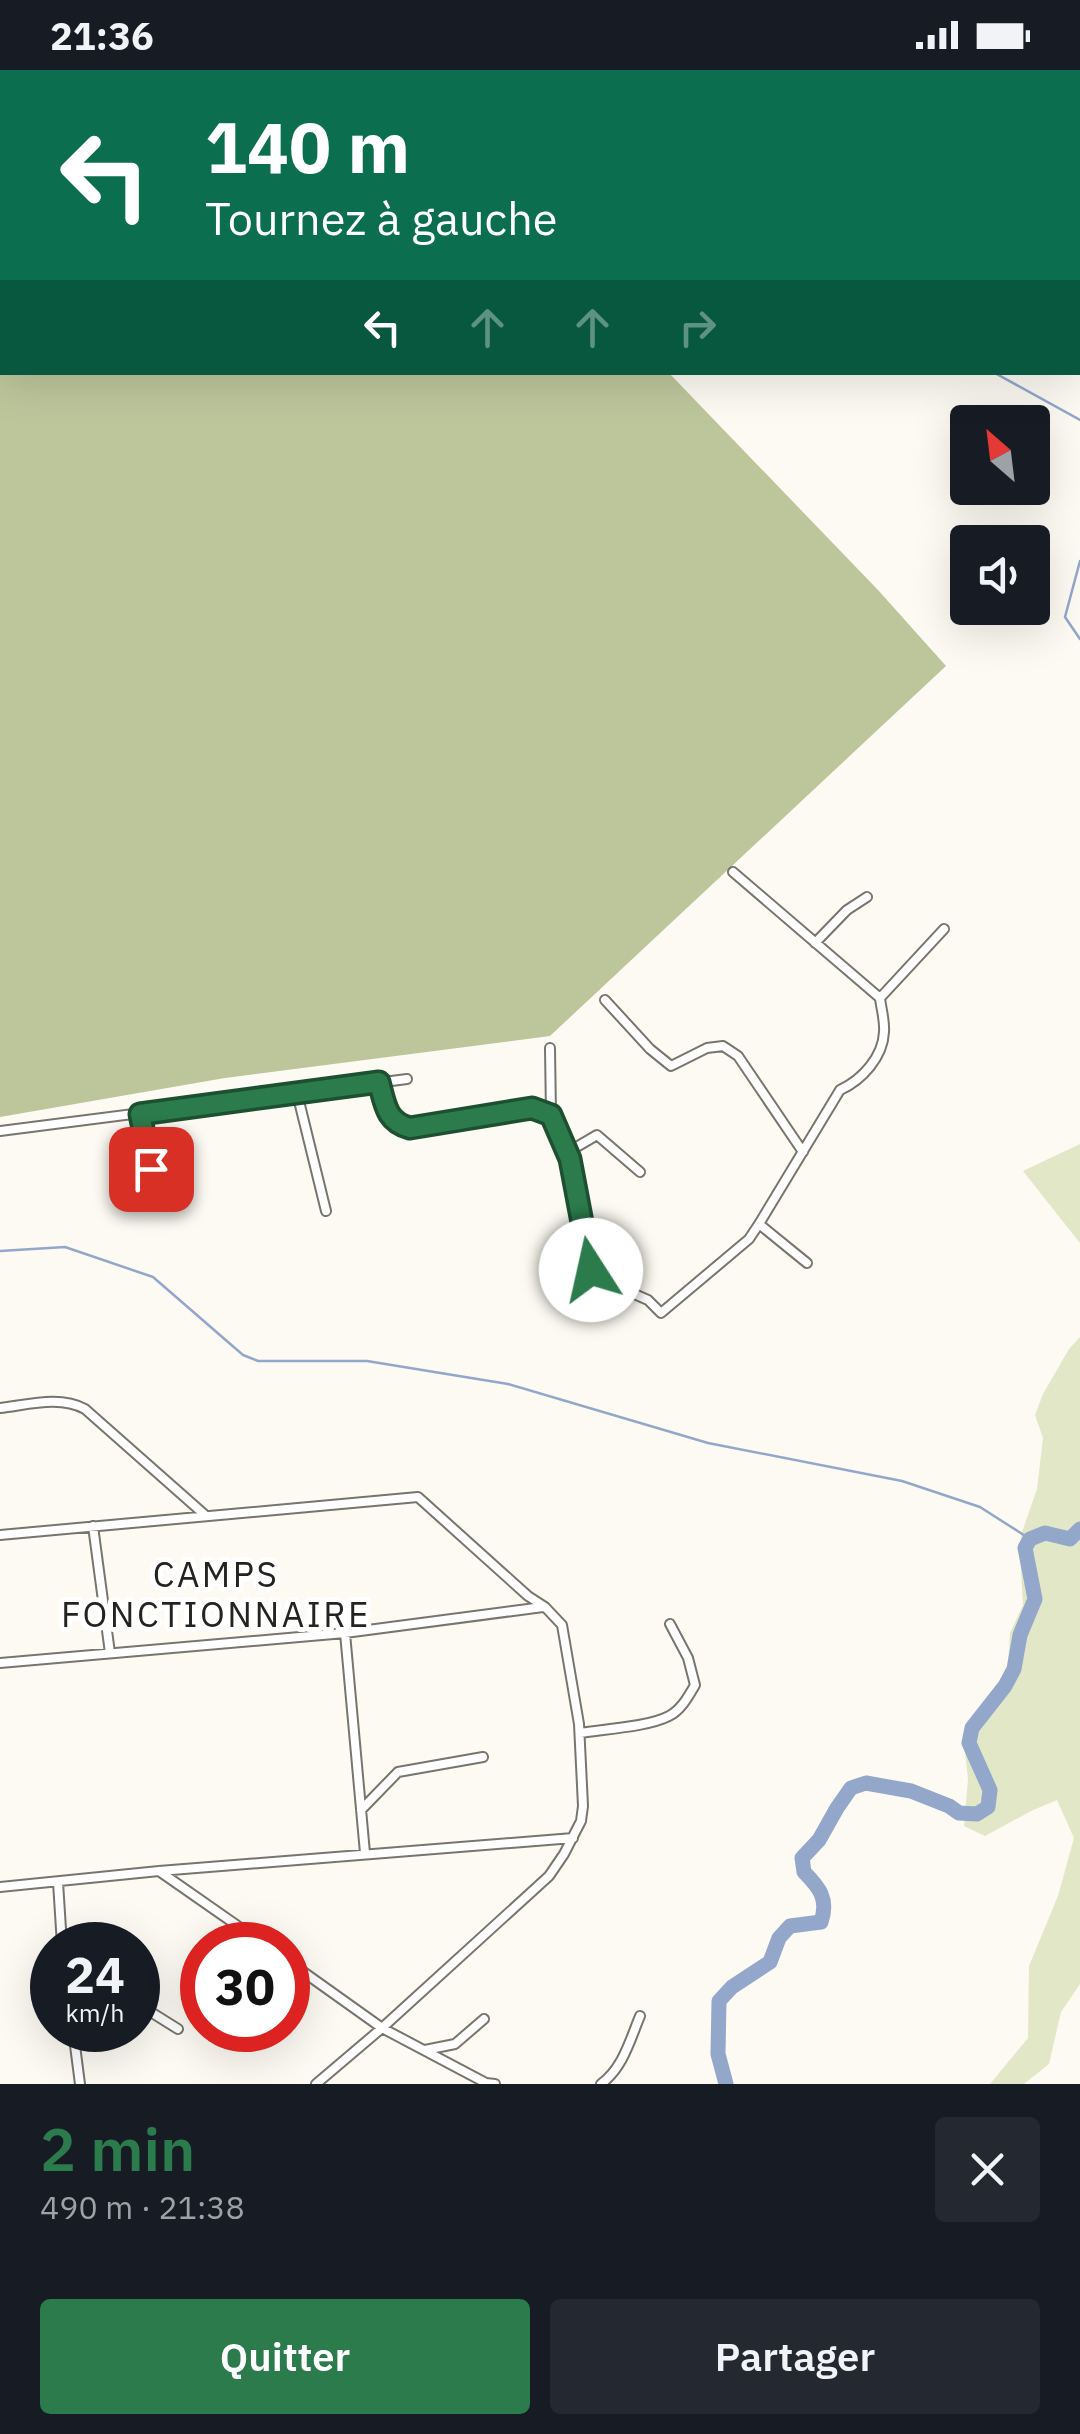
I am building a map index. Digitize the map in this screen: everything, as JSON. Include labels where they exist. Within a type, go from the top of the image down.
[{"type":"street","points":[[550,1048],[551,1115],[568,1152],[591,1270],[601,1286],[648,1300],[661,1313],[749,1239],[840,1090],[854,1084],[871,1067],[884,1034],[880,998],[732,872]]},
{"type":"street","points":[[815,943],[847,910],[867,896]]},
{"type":"street","points":[[880,998],[944,929]]},
{"type":"street","points":[[605,1000],[650,1049],[672,1066],[707,1048],[723,1046],[738,1056],[803,1152]]},
{"type":"street","points":[[0,1130],[407,1079]]},
{"type":"street","points":[[379,1082],[389,1116],[398,1125],[410,1128],[532,1108],[551,1115]]},
{"type":"street","points":[[297,1093],[326,1212]]},
{"type":"street","points":[[140,1114],[156,1197]]},
{"type":"street","points":[[568,1152],[597,1136],[640,1172]]},
{"type":"street","points":[[760,1224],[807,1263]]},
{"type":"street","points":[[0,1408],[57,1402],[85,1408],[205,1515]]},
{"type":"street","points":[[0,1535],[418,1497],[562,1626],[580,1734],[583,1806],[573,1838],[549,1876],[316,2084]]},
{"type":"street","points":[[93,1526],[110,1654]]},
{"type":"street","points":[[0,1663],[345,1633],[545,1607]]},
{"type":"street","points":[[580,1734],[670,1716],[687,1700],[694,1685],[688,1658],[670,1624]]},
{"type":"street","points":[[345,1633],[365,1853]]},
{"type":"street","points":[[361,1810],[398,1772],[484,1757]]},
{"type":"street","points":[[0,1888],[159,1870],[573,1838]]},
{"type":"street","points":[[159,1870],[232,1922]]},
{"type":"street","points":[[58,1882],[61,1922]]},
{"type":"street","points":[[310,1977],[382,2028],[495,2084]]},
{"type":"street","points":[[600,2084],[620,2064],[640,2016]]},
{"type":"street","points":[[160,2018],[178,2029]]},
{"type":"street","points":[[425,2050],[455,2044],[484,2018]]},
{"type":"street","points":[[76,2052],[80,2084]]},
{"type":"green space","points":[[0,375],[671,375],[946,666],[550,1036],[225,1078],[0,1117]]},
{"type":"green space","points":[[1080,1144],[1080,1243],[1023,1171]]},
{"type":"green space","points":[[1080,1337],[1080,1984],[1061,2012],[1049,2064],[1024,2084],[990,2084],[1028,2038],[1029,1966],[1058,1896],[1074,1838],[1057,1800],[985,1836],[964,1826],[968,1779],[966,1726],[1003,1680],[1008,1666],[1010,1633],[1023,1605],[1021,1535],[1037,1489],[1043,1438],[1035,1415],[1043,1394]]},
{"type":"waterway","points":[[998,375],[1080,420]]},
{"type":"waterway","points":[[1080,561],[1065,617],[1080,639]]},
{"type":"waterway","points":[[0,1251],[65,1247],[153,1277],[243,1355],[258,1361],[367,1361],[508,1384],[708,1443],[902,1481],[980,1507],[1030,1539]]},
{"type":"waterway","points":[[726,2084],[718,2054],[719,2001],[732,1987],[770,1962],[779,1938],[790,1926],[821,1922],[823,1900],[804,1872],[802,1858],[819,1840],[851,1788],[866,1783],[911,1791],[959,1813],[977,1814],[988,1807],[990,1790],[969,1743],[972,1728],[1014,1669],[1020,1635],[1035,1599],[1025,1548],[1030,1539],[1045,1533],[1070,1539],[1080,1529]]},
{"type":"district","name":"CAMPS FONCTIONNAIRE","points":[[216,1595]]},
{"type":"route","points":[[151,1169],[140,1114],[379,1082],[389,1116],[398,1125],[410,1128],[532,1108],[551,1115],[570,1159],[591,1270]]}]
